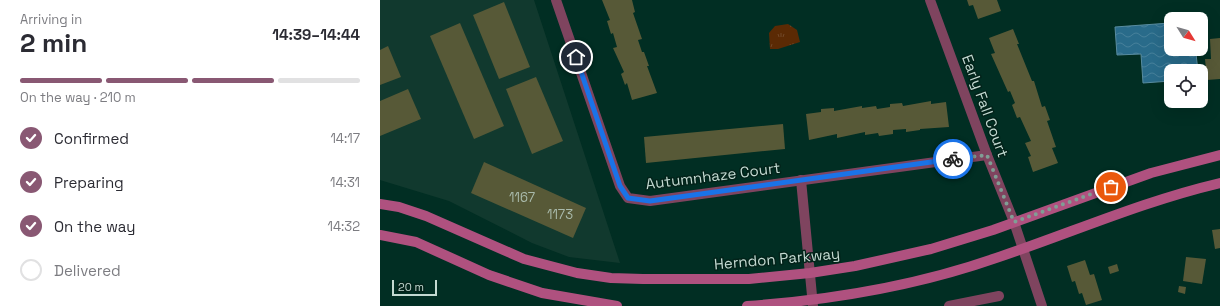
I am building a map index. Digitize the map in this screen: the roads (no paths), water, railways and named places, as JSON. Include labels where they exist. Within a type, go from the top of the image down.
[{"type":"main road","name":"Herndon Parkway","points":[[380,204],[400,207],[426,216],[524,259],[577,273],[611,278],[666,280],[749,279],[810,273],[855,266],[931,249],[1014,222],[1151,173],[1220,155]]},
{"type":"main road","points":[[747,306],[813,303],[908,283],[995,258],[1113,215],[1220,183]]},
{"type":"main road","points":[[380,235],[416,242],[489,276],[542,293],[617,306]]},
{"type":"street","name":"Autumnhaze Court","points":[[556,0],[620,186],[628,198],[650,201],[987,155]]},
{"type":"street","name":"Early Fall Court","points":[[930,0],[987,155],[1014,222],[1042,306]]},
{"type":"street","points":[[801,180],[813,303]]},
{"type":"street","points":[[949,306],[999,296]]},
{"type":"water","points":[[1164,23],[1164,56],[1196,56],[1197,64],[1164,64],[1164,82],[1143,83],[1141,54],[1117,55],[1115,27]]}]
